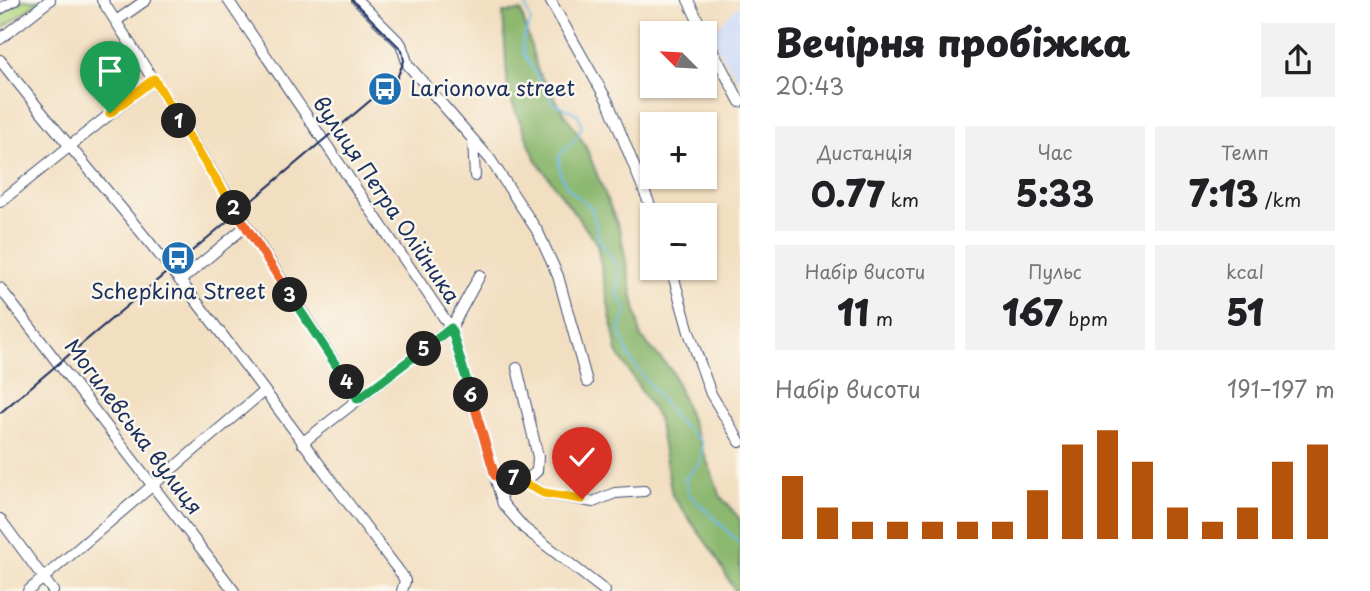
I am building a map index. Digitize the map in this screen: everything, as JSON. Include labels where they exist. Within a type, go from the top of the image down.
[{"type":"street","points":[[0,9],[15,0]]},
{"type":"street","points":[[0,39],[50,0]]},
{"type":"street","points":[[102,0],[358,399]]},
{"type":"street","points":[[116,21],[146,0]]},
{"type":"street","name":"вулиця Петра Олійника","points":[[228,0],[451,328],[503,504],[524,528],[606,591]]},
{"type":"street","points":[[357,0],[401,44],[408,65],[490,159],[538,232],[558,276],[587,382]]},
{"type":"street","points":[[550,0],[608,102],[649,203]]},
{"type":"street","points":[[688,0],[698,21]]},
{"type":"street","points":[[718,59],[740,102]]},
{"type":"street","points":[[0,60],[67,147],[180,281],[264,391],[402,575],[405,581],[402,591]]},
{"type":"street","points":[[0,201],[154,79]]},
{"type":"street","points":[[473,141],[475,176]]},
{"type":"street","points":[[180,281],[246,226]]},
{"type":"street","points":[[302,443],[451,328],[480,275]]},
{"type":"street","points":[[674,280],[711,394],[740,442]]},
{"type":"street","name":"Могилевська вулиця","points":[[0,288],[234,591]]},
{"type":"street","points":[[517,368],[538,457],[537,471],[525,482]]},
{"type":"street","points":[[28,591],[264,391]]},
{"type":"street","points":[[495,476],[525,482],[544,493],[593,502],[615,493],[644,491]]},
{"type":"street","points":[[0,519],[53,591]]},
{"type":"shaded area","points":[[738,6],[740,8],[740,82],[718,48],[718,27]]},
{"type":"green space","points":[[23,0],[41,0],[0,30],[0,14]]},
{"type":"green space","points":[[521,11],[538,72],[585,145],[620,231],[641,337],[672,371],[721,497],[740,519],[740,591],[735,591],[715,555],[672,495],[658,418],[617,352],[597,244],[536,160],[508,93],[503,13]]},
{"type":"waterway","points":[[524,0],[531,21],[522,42],[524,54],[553,103],[578,114],[582,126],[577,137],[559,156],[559,166],[563,181],[592,208],[599,240],[619,269],[617,295],[627,308],[620,332],[629,357],[676,420],[701,441],[700,462],[685,478],[689,494],[740,543]]},
{"type":"tram line","points":[[0,413],[397,78],[404,61],[402,50],[352,0]]},
{"type":"place","name":"Larionova street","points":[[385,89]]},
{"type":"place","name":"Schepkina Street","points":[[178,258]]},
{"type":"route","points":[[110,113],[154,79],[266,260],[358,399],[451,328],[495,476],[517,478],[544,493],[582,499]]}]
